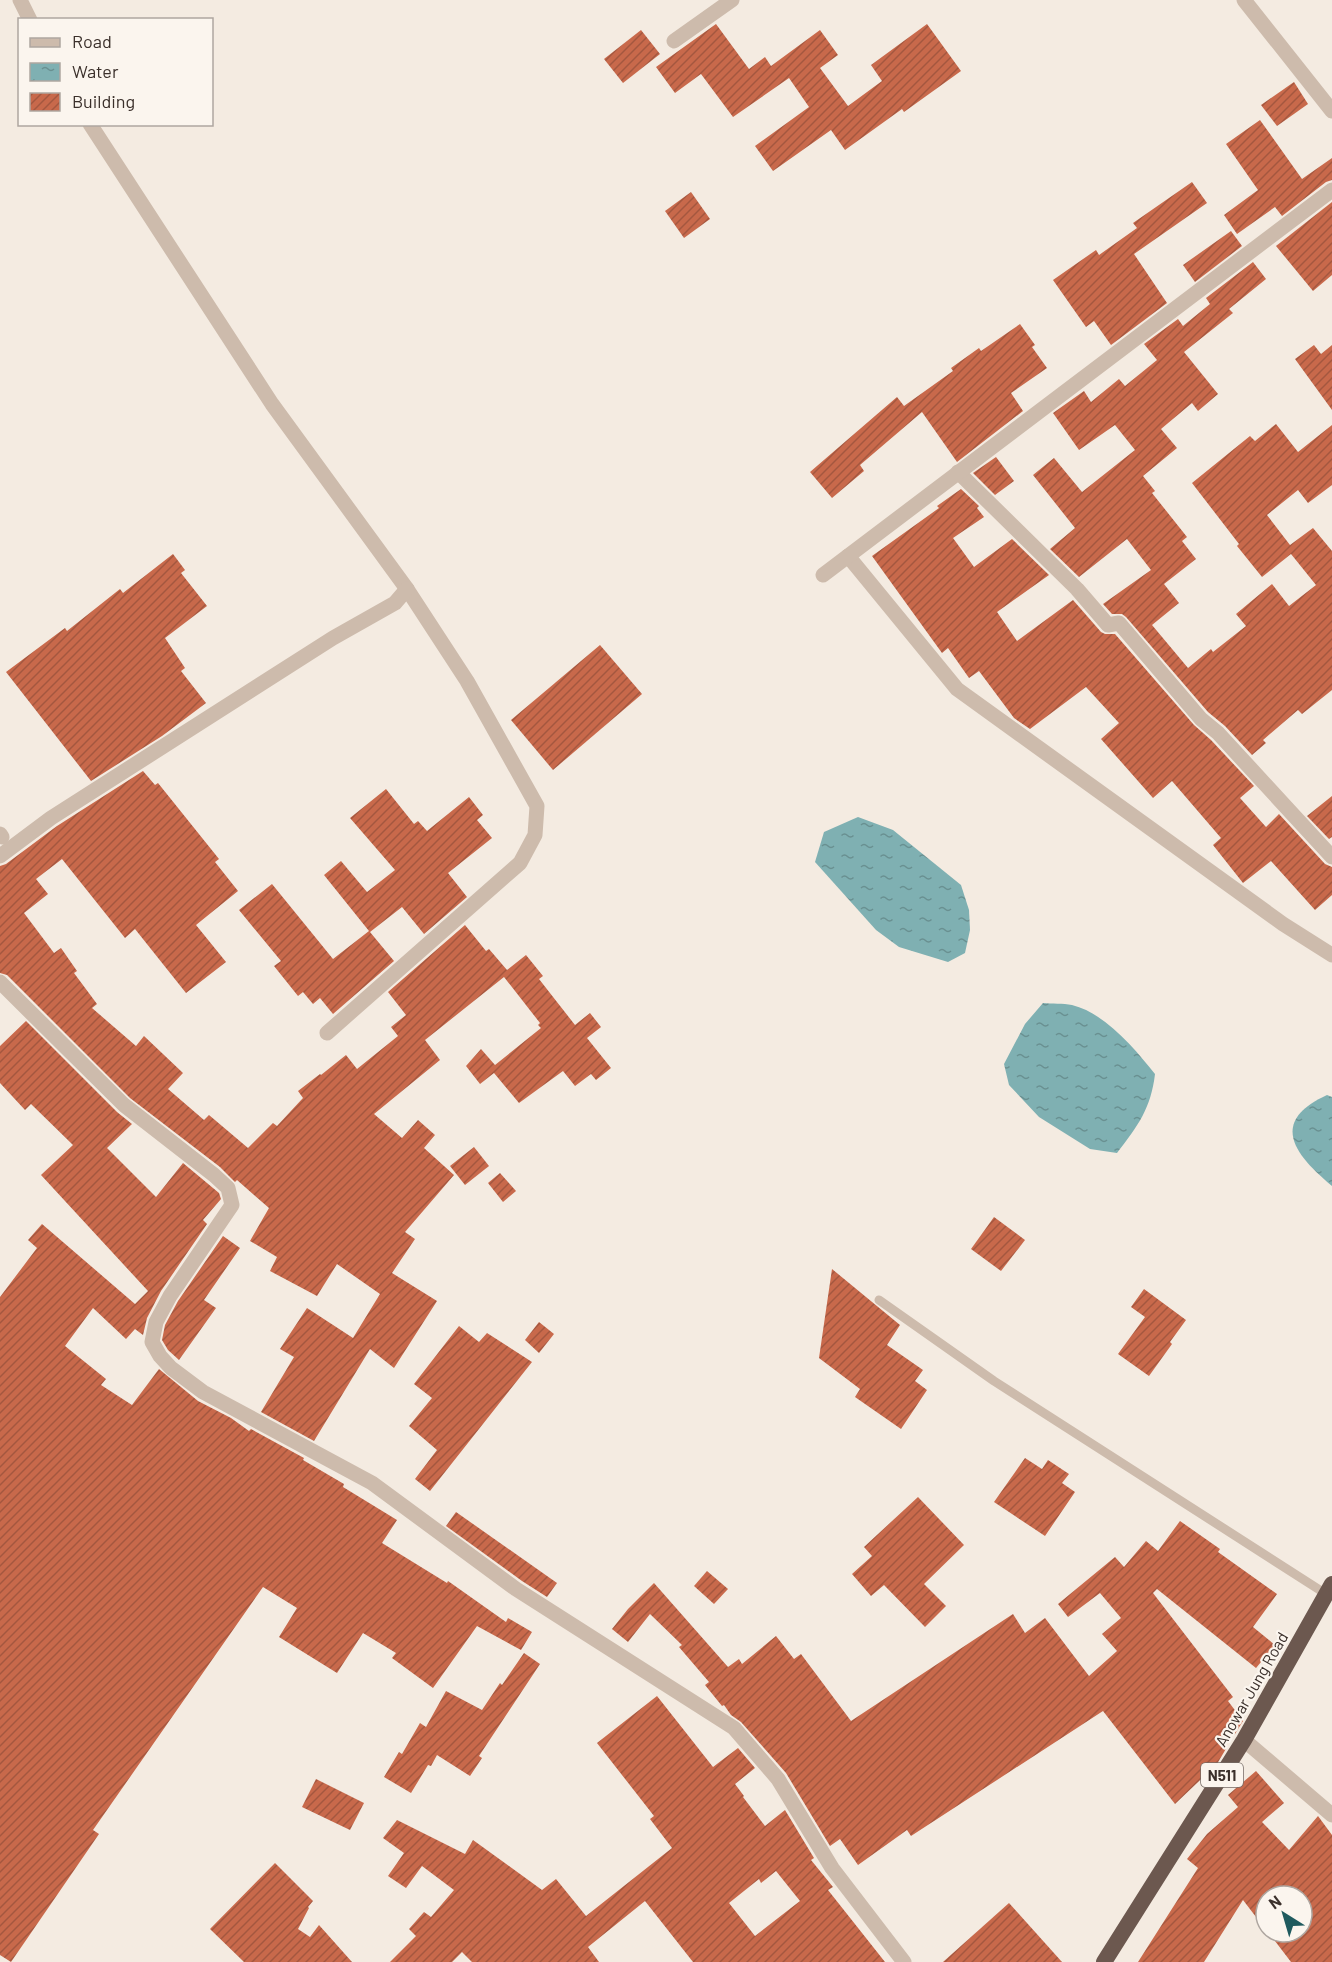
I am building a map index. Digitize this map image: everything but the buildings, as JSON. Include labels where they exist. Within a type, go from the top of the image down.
[{"type":"highway","name":"Anowar Jung Road","points":[[1104,1962],[1244,1740],[1329,1589]]},
{"type":"street","points":[[20,0],[29,18]]},
{"type":"street","points":[[674,41],[732,0]]},
{"type":"street","points":[[1244,0],[1332,111]]},
{"type":"street","points":[[91,126],[272,404],[407,589],[467,681],[537,806],[535,835],[520,863],[327,1033]]},
{"type":"street","points":[[823,575],[1332,190]]},
{"type":"street","points":[[958,472],[1077,588],[1108,625],[1119,623],[1202,719],[1218,733],[1332,857]]},
{"type":"street","points":[[848,556],[957,689],[1283,924],[1332,955]]},
{"type":"street","points":[[0,856],[62,812],[333,639],[395,603],[407,589]]},
{"type":"street","points":[[0,982],[124,1105],[228,1188],[232,1205],[170,1296],[156,1322],[152,1342],[160,1356],[171,1368],[203,1392],[372,1483],[516,1589],[734,1728],[778,1779],[832,1868],[904,1962]]},
{"type":"street","points":[[1244,1740],[1332,1815]]},
{"type":"lane","points":[[879,1300],[994,1381],[1329,1589]]},
{"type":"water","points":[[858,817],[893,830],[961,885],[969,910],[970,930],[965,953],[948,962],[899,947],[876,930],[815,862],[824,832]]},
{"type":"water","points":[[1043,1003],[1072,1005],[1096,1016],[1129,1043],[1155,1074],[1147,1107],[1117,1153],[1090,1149],[1039,1117],[1009,1085],[1004,1064],[1025,1024]]},
{"type":"water","points":[[1327,1095],[1332,1097],[1332,1186],[1299,1151],[1294,1139],[1293,1127],[1298,1116],[1309,1105]]}]
